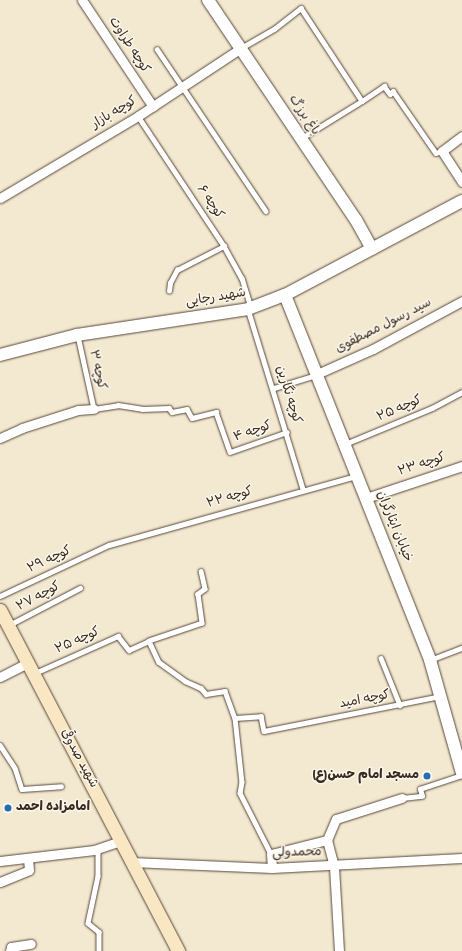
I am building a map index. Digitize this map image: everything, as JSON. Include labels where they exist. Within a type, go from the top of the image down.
[{"type":"main road","name":"شهید صدوقی","points":[[0,610],[178,951]]},
{"type":"street","name":"کوچه طراوت","points":[[82,0],[152,107]]},
{"type":"street","name":"باغ برزگ","points":[[208,0],[356,220],[372,249]]},
{"type":"street","name":"کوچه بازار","points":[[0,198],[138,116],[241,48]]},
{"type":"street","points":[[462,136],[442,150],[462,182]]},
{"type":"street","name":"شهید رجایی","points":[[0,355],[77,335],[250,308],[285,295],[462,201]]},
{"type":"street","name":"خیابان ایثارگران","points":[[285,295],[430,660],[462,774]]},
{"type":"street","name":"سید رسول مصطفوی","points":[[317,374],[373,349],[462,302]]},
{"type":"street","points":[[0,438],[22,428],[78,410],[94,409]]},
{"type":"street","name":"کوچه ۲۳","points":[[366,498],[462,466]]},
{"type":"street","points":[[0,677],[30,669]]},
{"type":"street","points":[[339,951],[334,867],[327,840],[336,819],[402,798]]},
{"type":"street","points":[[272,868],[271,854],[327,840]]},
{"type":"street","points":[[0,861],[98,848],[120,841]]},
{"type":"street","points":[[0,882],[29,870],[28,858]]},
{"type":"street","name":"محمدولی","points":[[131,862],[272,868],[334,867],[462,858]]},
{"type":"street","points":[[10,951],[11,947],[31,944]]},
{"type":"lane","points":[[241,48],[274,29],[301,8],[362,100]]},
{"type":"lane","points":[[157,49],[266,211]]},
{"type":"lane","points":[[302,139],[384,86],[390,94],[392,91],[436,153],[442,150]]},
{"type":"lane","name":"کوچه ۶","points":[[138,116],[224,246],[242,278],[250,308]]},
{"type":"lane","points":[[169,292],[170,283],[177,270],[224,246]]},
{"type":"lane","name":"کوچه نگارین","points":[[250,308],[304,489]]},
{"type":"lane","name":"کوچه ۳","points":[[77,335],[94,409]]},
{"type":"lane","points":[[274,388],[317,374]]},
{"type":"lane","name":"کوچه ۲۵","points":[[345,444],[432,408],[462,392]]},
{"type":"lane","name":"کوچه ۴","points":[[94,409],[118,405],[142,409],[169,408],[172,412],[188,409],[192,418],[216,412],[230,452],[287,432]]},
{"type":"lane","name":"کوچه ۲۲","points":[[109,545],[304,489],[358,476]]},
{"type":"lane","name":"کوچه ۲۹","points":[[0,596],[109,545]]},
{"type":"lane","points":[[201,572],[205,589],[198,594],[202,623],[149,641],[159,662],[185,681],[201,688],[206,694],[225,691],[235,718],[242,782],[240,793],[271,854]]},
{"type":"lane","name":"کوچه ۲۷","points":[[8,626],[80,588]]},
{"type":"lane","name":"کوچه ۲۵","points":[[30,669],[118,636],[129,650],[149,641]]},
{"type":"lane","points":[[430,660],[462,648]]},
{"type":"lane","points":[[381,658],[400,705]]},
{"type":"lane","name":"کوچه امید","points":[[235,718],[261,716],[264,731],[441,696]]},
{"type":"lane","points":[[0,745],[15,768],[22,789],[60,786]]},
{"type":"lane","points":[[402,798],[422,796],[420,789],[462,774]]},
{"type":"lane","points":[[98,848],[98,876],[88,923],[99,932],[98,951]]},
{"type":"place","name":"مسجد امام حسن(ع)","points":[[427,776]]},
{"type":"place","name":"امامزاده احمد","points":[[8,808]]}]
